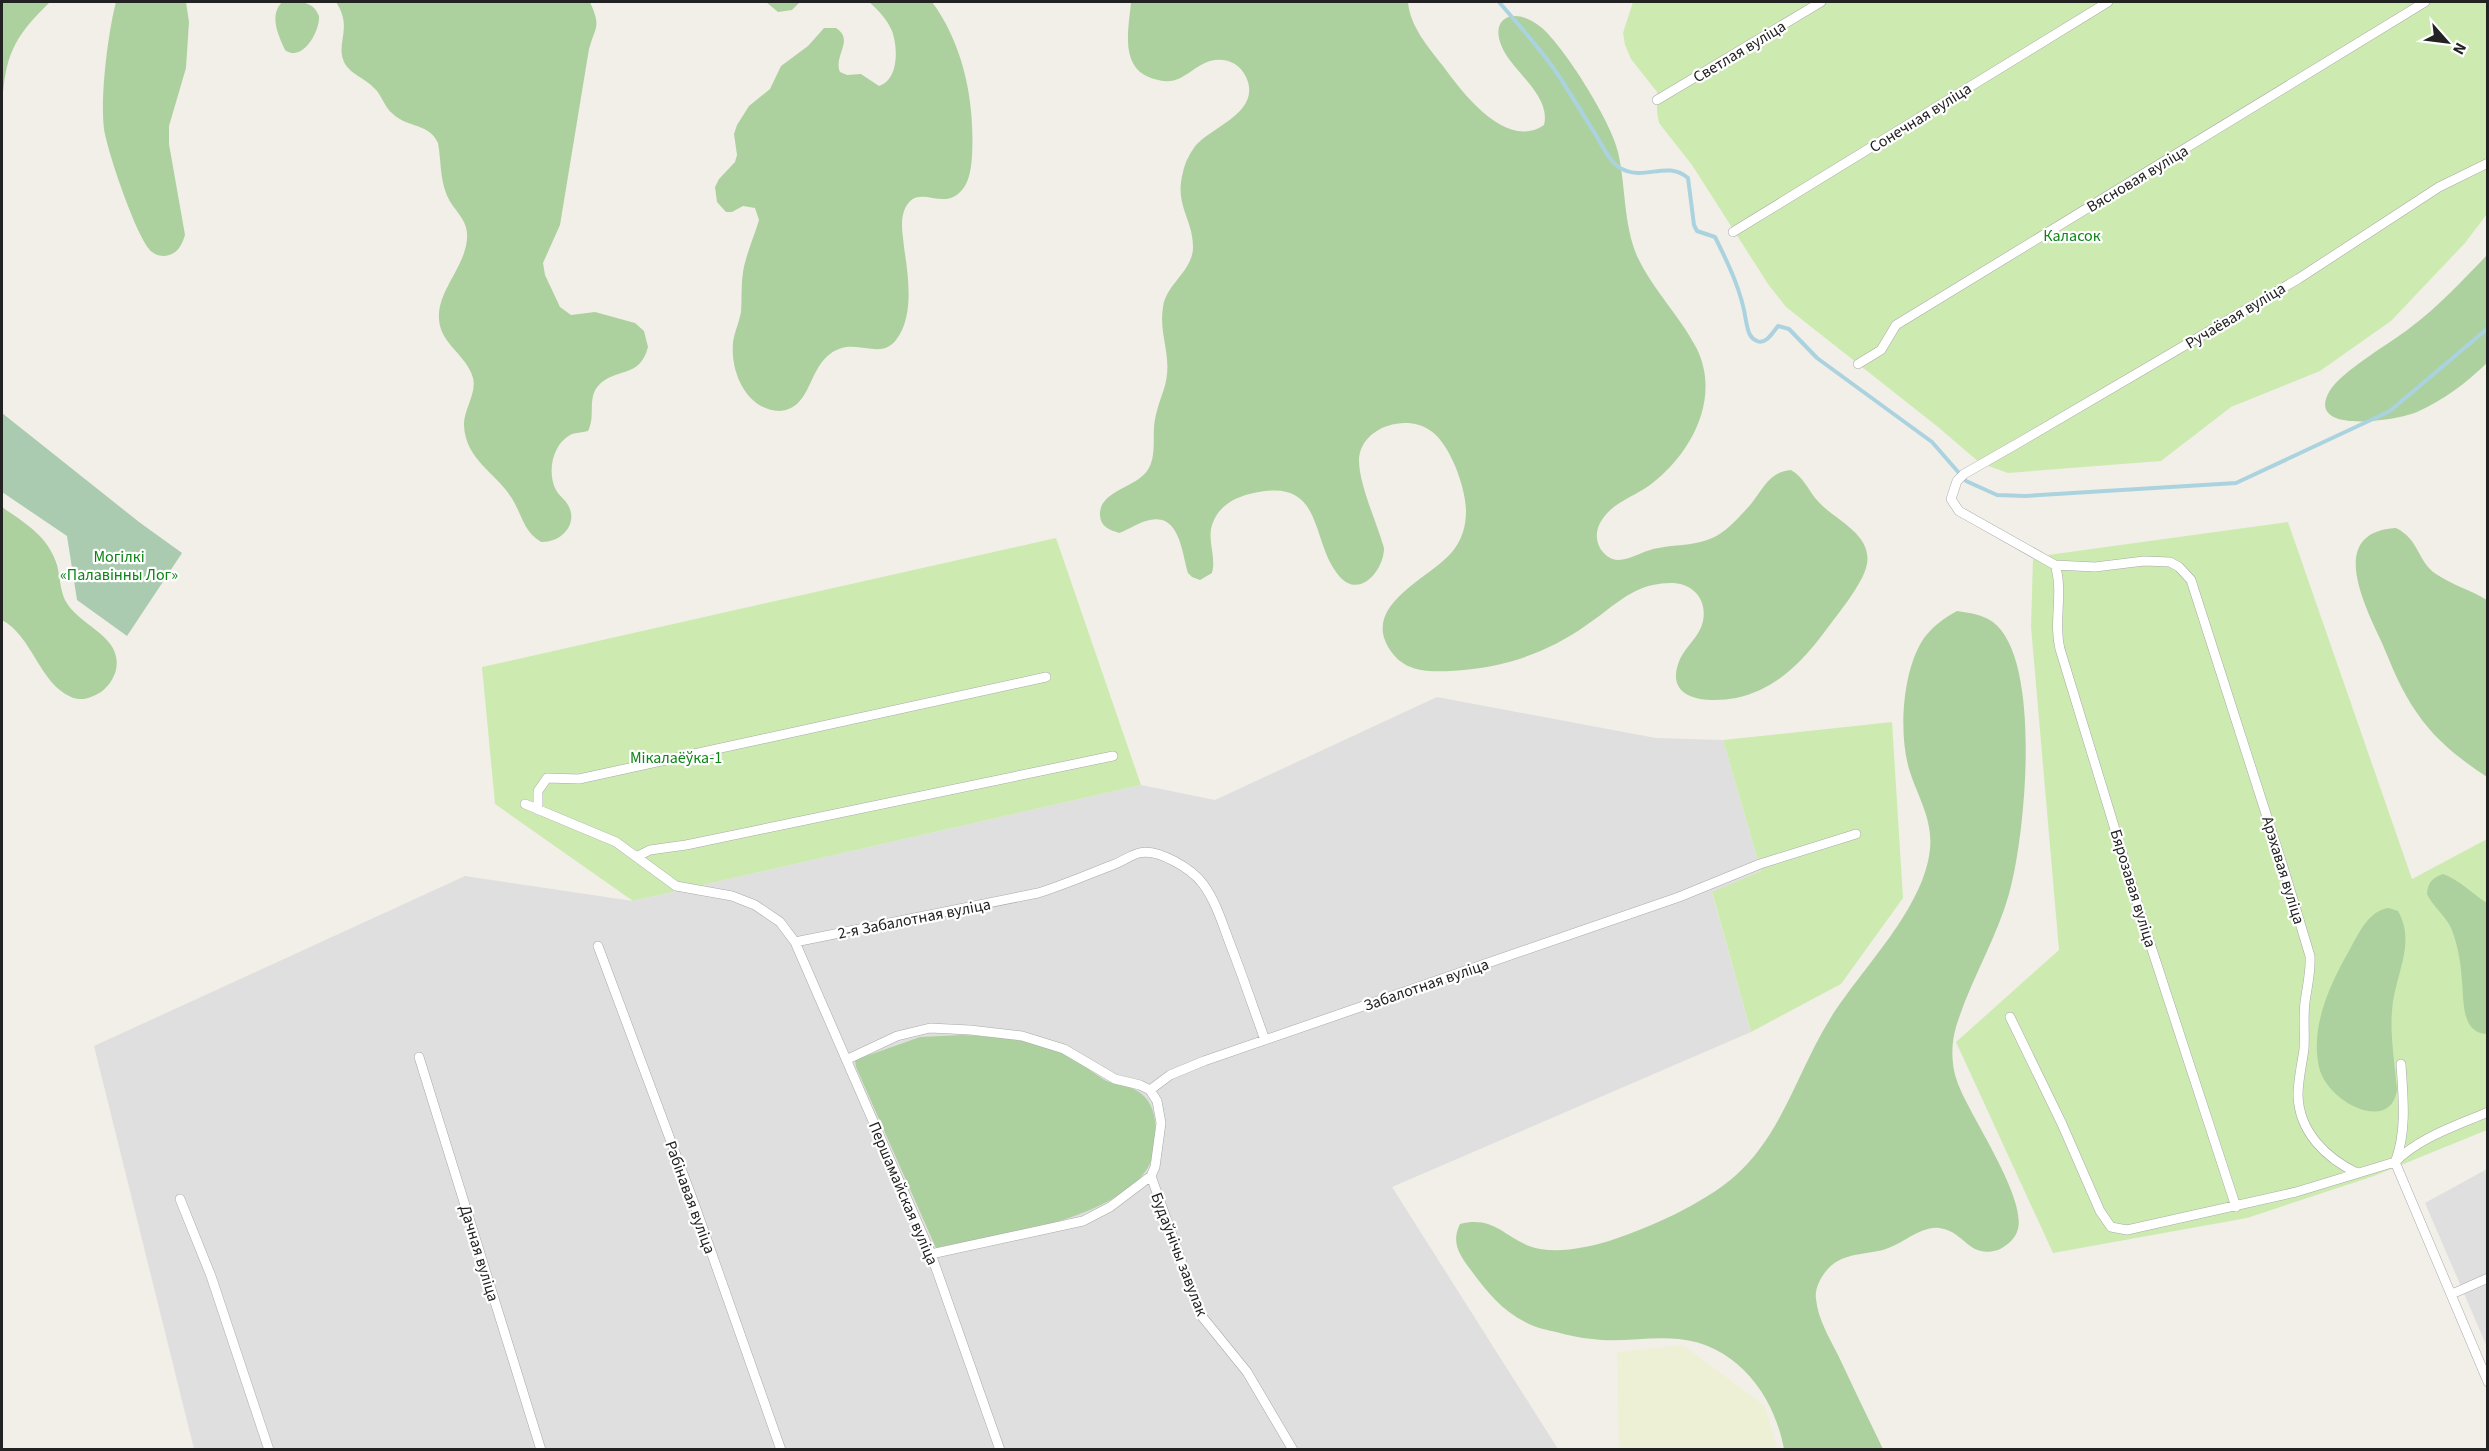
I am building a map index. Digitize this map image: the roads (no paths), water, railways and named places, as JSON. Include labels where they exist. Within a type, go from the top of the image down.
[{"type":"street","name":"Светлая вуліца","points":[[1657,100],[1821,2]]},
{"type":"street","name":"Сонечная вуліца","points":[[1733,232],[2108,2]]},
{"type":"street","name":"Вясновая вуліца","points":[[1858,364],[1881,350],[1896,325],[2425,2]]},
{"type":"street","name":"Ручаёвая вуліца","points":[[2055,565],[1959,511],[1951,499],[1960,478],[1980,463],[2020,442],[2298,279],[2439,188],[2487,163]]},
{"type":"street","name":"Арэхавая вуліца","points":[[2055,565],[2095,567],[2144,561],[2170,562],[2185,573],[2194,590],[2307,944],[2310,969],[2298,1096],[2300,1109],[2305,1124],[2322,1150],[2332,1159],[2357,1173]]},
{"type":"street","name":"Бярозавая вуліца","points":[[2055,565],[2058,580],[2057,633],[2060,650],[2235,1207]]},
{"type":"street","points":[[538,810],[538,791],[548,778],[579,779],[1046,677]]},
{"type":"street","points":[[638,856],[654,849],[686,845],[1113,756]]},
{"type":"street","points":[[525,804],[605,836],[638,856],[676,886],[732,897],[755,905],[780,922],[795,942]]},
{"type":"street","name":"Забалотная вуліца","points":[[1150,1090],[1179,1071],[1707,886],[1760,864],[1856,834]]},
{"type":"street","name":"2-я Забалотная вуліца","points":[[795,942],[1038,893],[1068,884],[1086,874],[1139,853],[1153,852],[1166,856],[1202,882],[1219,914],[1265,1040]]},
{"type":"street","name":"Першамайская вуліца","points":[[795,942],[848,1059],[931,1254],[1000,1449]]},
{"type":"street","name":"Рабінавая вуліца","points":[[598,946],[782,1449]]},
{"type":"street","points":[[2010,1017],[2062,1124],[2100,1211],[2111,1227],[2127,1230],[2235,1207],[2395,1162],[2421,1142],[2487,1112]]},
{"type":"street","points":[[848,1059],[897,1036],[930,1028],[1022,1036],[1052,1044],[1073,1053],[1114,1078],[1140,1085],[1150,1090],[1157,1101],[1161,1123],[1158,1155],[1151,1176],[1110,1207],[1083,1221],[931,1254]]},
{"type":"street","name":"Дачная вуліца","points":[[419,1058],[541,1449]]},
{"type":"street","points":[[2401,1064],[2404,1120],[2401,1146],[2395,1162],[2487,1382]]},
{"type":"street","name":"Будаўнічы завулак","points":[[1151,1176],[1200,1314],[1243,1367],[1293,1449]]},
{"type":"street","points":[[180,1199],[211,1276],[269,1449]]},
{"type":"street","points":[[2452,1294],[2487,1278]]},
{"type":"waterway","points":[[1499,2],[1552,66],[1614,163],[1631,172],[1664,170],[1680,173],[1688,178],[1694,225],[1697,231],[1715,237],[1738,289],[1748,330],[1752,337],[1760,342],[1769,337],[1778,326],[1789,329],[1817,358],[1932,442],[1966,481],[1997,495],[2025,496],[2236,483],[2390,411],[2488,328]]},
{"type":"park label","name":"Каласок","points":[[2072,235]]},
{"type":"park label","name":"Могілкі «Палавінны Лог»","points":[[119,565]]},
{"type":"park label","name":"Мікалаёўка-1","points":[[676,757]]}]
